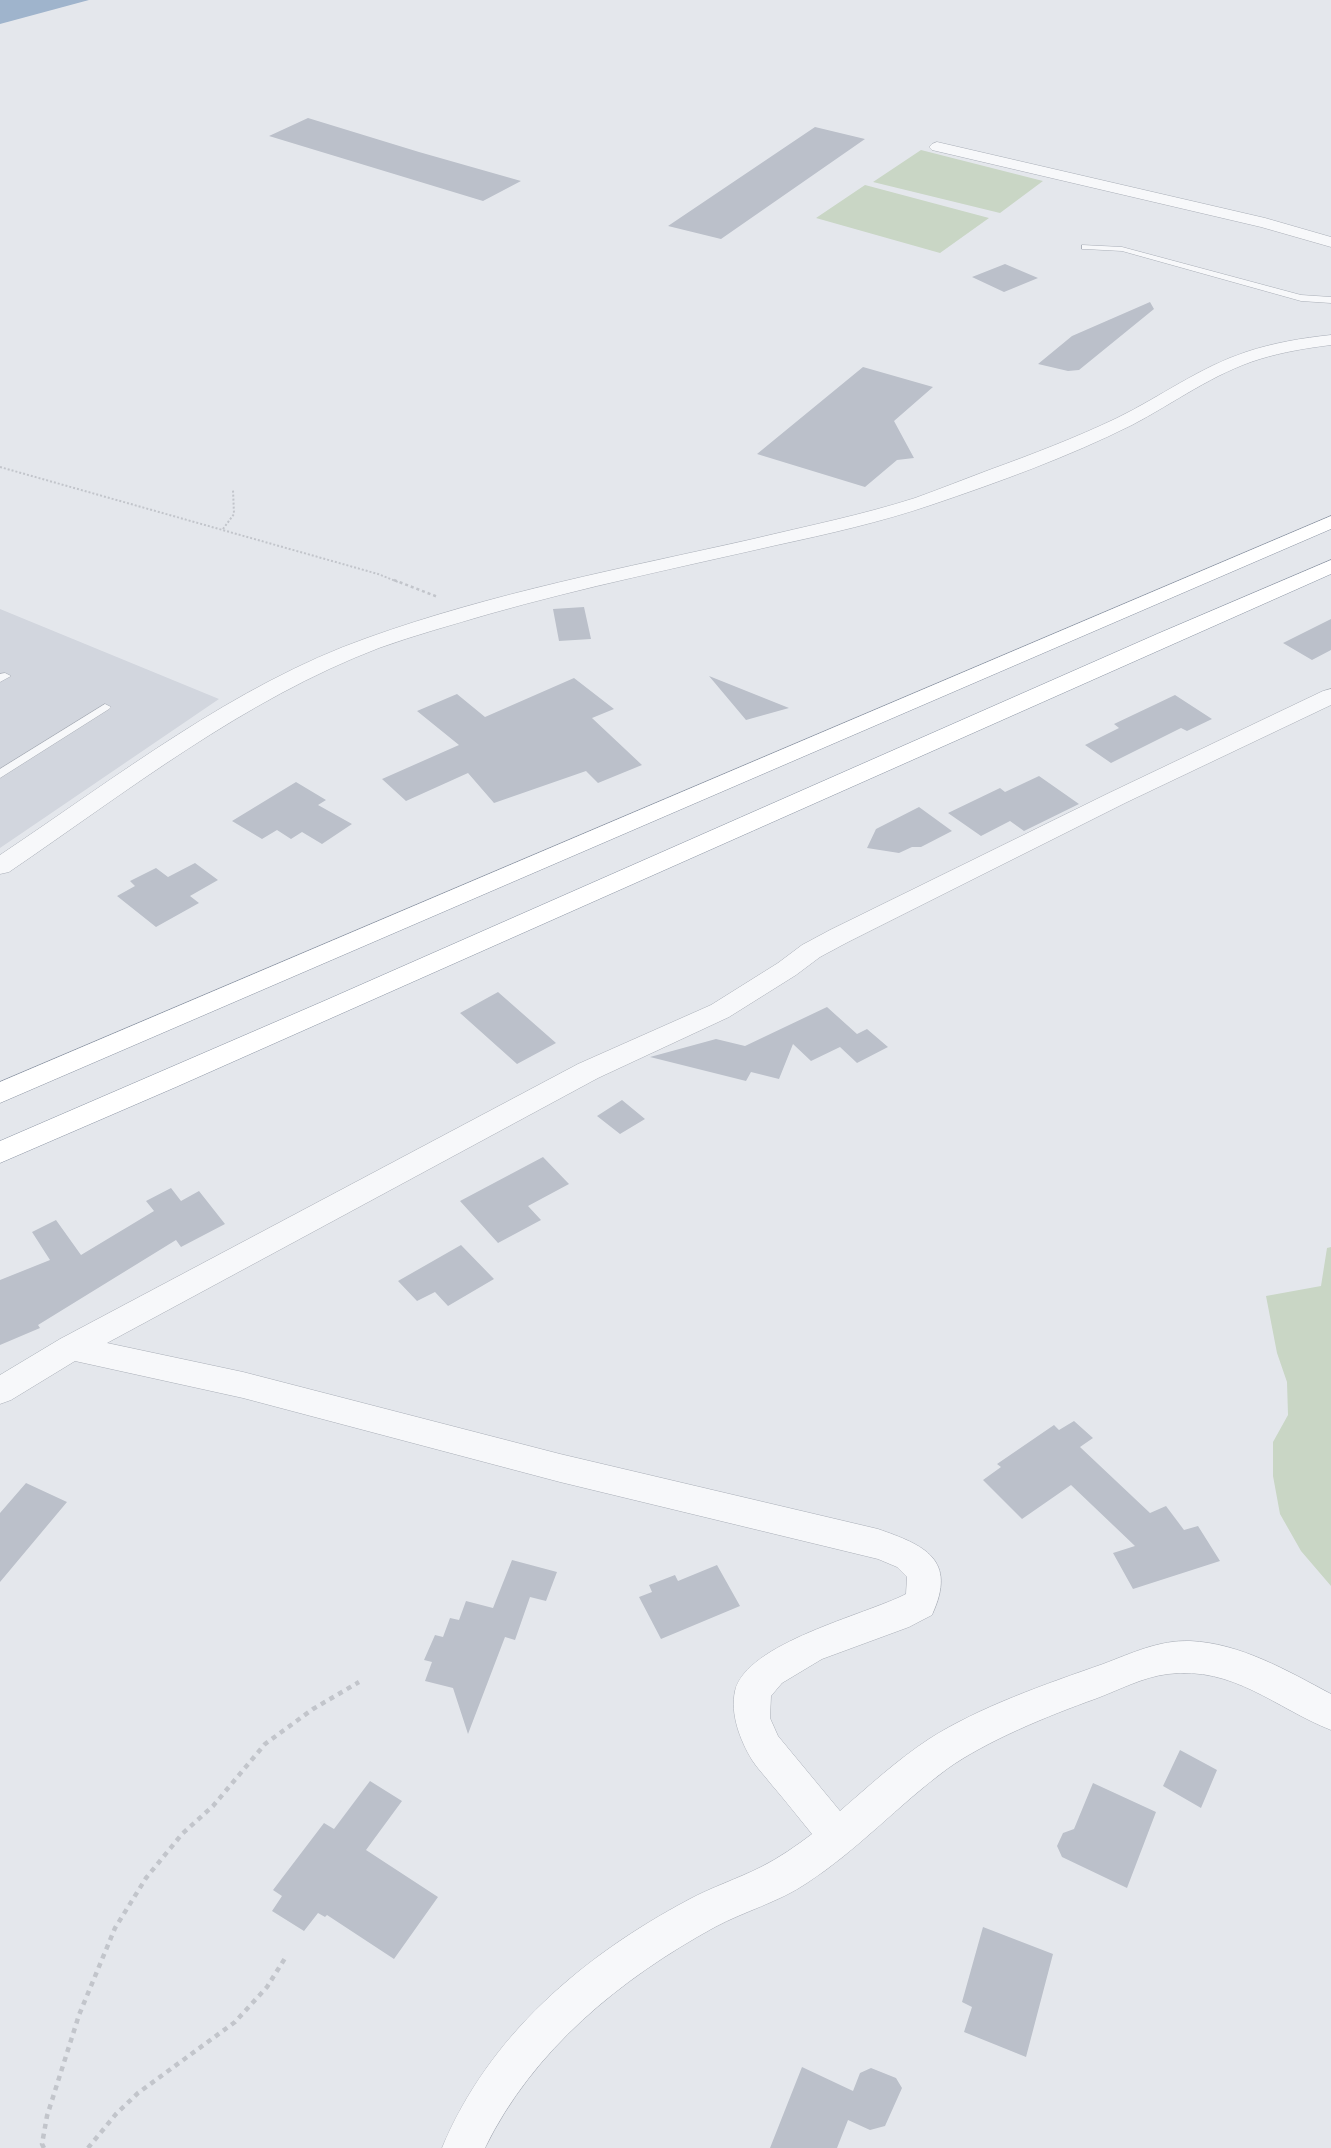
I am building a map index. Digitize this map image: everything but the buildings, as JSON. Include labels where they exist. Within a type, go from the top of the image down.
[{"type":"highway","points":[[0,1093],[1331,522]]},
{"type":"highway","points":[[0,1153],[266,1038],[1331,566]]},
{"type":"street","points":[[937,147],[1265,223],[1331,242]]},
{"type":"street","points":[[5,859],[270,688],[314,667],[373,643],[470,612],[534,595],[631,571],[826,528],[921,502],[1088,438],[1127,420],[1212,373],[1251,356],[1299,344],[1331,340]]},
{"type":"street","points":[[0,1391],[71,1348],[588,1071],[720,1011],[787,969],[811,951],[839,936],[1331,696]]},
{"type":"street","points":[[71,1348],[243,1385],[560,1468],[878,1544],[911,1557],[921,1569],[925,1584],[920,1604],[897,1616],[810,1648],[769,1672],[752,1691],[752,1718],[765,1748],[838,1837]]},
{"type":"street","points":[[463,2148],[483,2108],[506,2074],[547,2028],[591,1985],[648,1943],[708,1911],[793,1871],[838,1837],[936,1756],[974,1734],[1087,1685],[1168,1658],[1193,1658],[1237,1666],[1331,1713]]},
{"type":"lane","points":[[1085,247],[1122,249],[1301,298],[1331,300]]},
{"type":"lane","points":[[0,674],[5,676],[0,679]]},
{"type":"lane","points":[[0,774],[105,707]]},
{"type":"path","points":[[0,467],[378,574],[429,593],[470,612]]},
{"type":"path","points":[[223,529],[234,514],[233,490]]},
{"type":"path","points":[[44,2148],[42,2144],[47,2116],[79,2015],[115,1928],[146,1878],[182,1834],[213,1806],[265,1744],[312,1709],[359,1682]]},
{"type":"path","points":[[88,2148],[116,2114],[138,2093],[235,2022],[267,1987],[287,1955]]},
{"type":"shaded area","points":[[0,609],[219,699],[0,848]]},
{"type":"green space","points":[[921,150],[1043,181],[1000,213],[873,182]]},
{"type":"green space","points":[[865,185],[989,218],[940,253],[816,218]]},
{"type":"green space","points":[[1331,1247],[1331,1586],[1301,1551],[1280,1514],[1273,1476],[1273,1442],[1288,1415],[1287,1382],[1277,1353],[1266,1296],[1321,1286],[1327,1248]]},
{"type":"water","points":[[0,0],[89,0],[0,24]]}]
